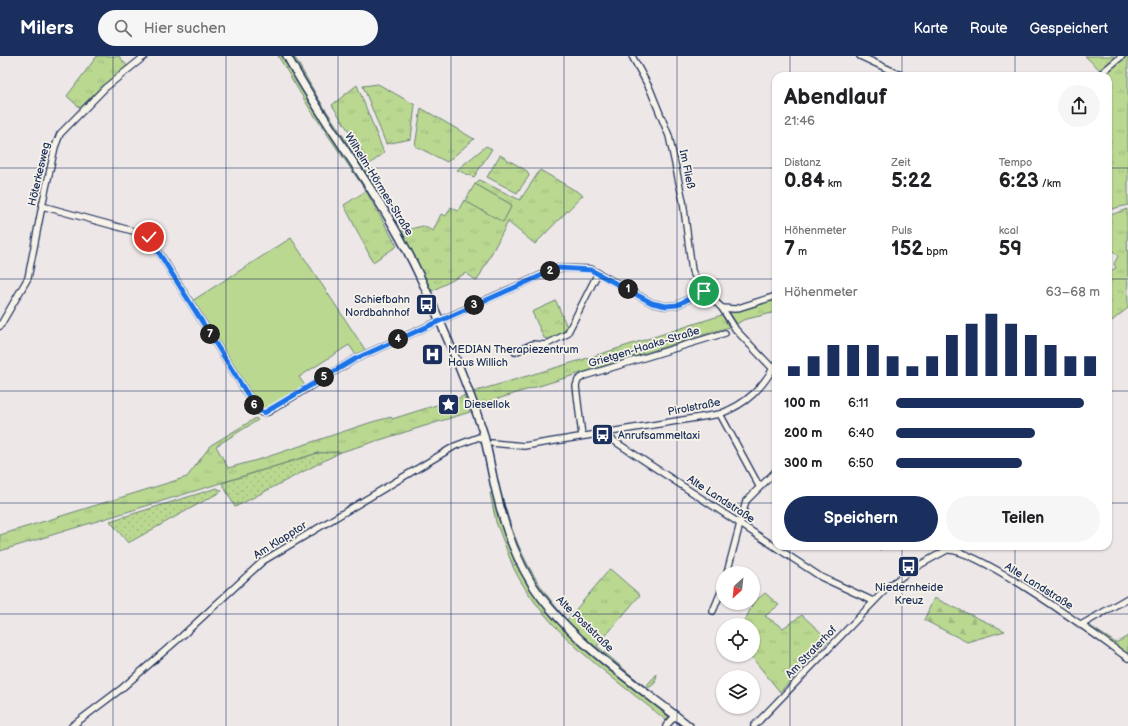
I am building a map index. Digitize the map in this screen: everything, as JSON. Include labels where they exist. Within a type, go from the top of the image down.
[{"type":"street","name":"Höterkesweg","points":[[0,326],[28,278],[55,147],[63,130],[109,85],[145,56]]},
{"type":"street","name":"Wilhelm-Hörmes-Straße","points":[[287,56],[316,105],[360,170],[391,221],[417,270],[466,386],[485,440]]},
{"type":"street","points":[[860,56],[894,72]]},
{"type":"street","points":[[1103,72],[1122,56]]},
{"type":"street","name":"Im Fließ","points":[[633,57],[650,89],[669,136],[683,201],[692,271],[704,291],[722,308],[736,330],[772,366]]},
{"type":"street","points":[[42,206],[144,234],[150,238],[256,408],[262,413],[268,412],[355,359],[558,268],[591,270],[652,303],[666,306],[677,305],[704,291]]},
{"type":"street","points":[[516,352],[533,344],[545,345],[567,334],[580,312],[598,273]]},
{"type":"street","points":[[722,308],[735,309],[772,297]]},
{"type":"street","name":"Grietgen-Haaks-Straße","points":[[582,436],[576,386],[578,380],[584,376],[725,333]]},
{"type":"street","name":"Pirolstraße","points":[[602,434],[720,414],[747,401],[759,390],[772,373]]},
{"type":"street","points":[[720,414],[759,486]]},
{"type":"street","points":[[492,443],[524,446],[602,434]]},
{"type":"street","name":"Alte Landstraße","points":[[602,434],[739,523],[772,543]]},
{"type":"street","name":"Am Klapptor","points":[[72,726],[121,689],[182,636],[263,561],[455,446],[480,438],[485,440]]},
{"type":"street","name":"Alte Poststraße","points":[[485,440],[506,528],[519,559],[533,584],[550,608],[590,648],[689,726]]},
{"type":"street","points":[[729,566],[746,501],[759,486],[772,475]]},
{"type":"street","name":"Alte Landstraße","points":[[784,550],[821,577],[873,601],[889,586],[914,568],[944,550]]},
{"type":"street","name":"Alte Landstraße","points":[[952,550],[967,555],[984,564],[1081,625],[1128,658]]},
{"type":"street","points":[[1081,625],[1128,598]]},
{"type":"street","name":"Am Straterhof","points":[[754,726],[873,601]]},
{"type":"street","points":[[713,611],[716,605]]},
{"type":"street","points":[[666,726],[676,715]]},
{"type":"street","name":"Am Straterhof","points":[[757,726],[763,718]]},
{"type":"green space","points":[[97,56],[119,56],[128,67],[81,109],[67,96]]},
{"type":"green space","points":[[278,56],[283,56],[316,110],[369,190],[366,191],[310,109]]},
{"type":"green space","points":[[292,56],[294,56],[318,98],[376,186],[374,187],[309,88]]},
{"type":"green space","points":[[1085,56],[1118,56],[1101,71]]},
{"type":"green space","points":[[1126,56],[1128,56],[1128,205],[1112,209],[1112,72],[1107,72]]},
{"type":"green space","points":[[378,84],[415,105],[411,139],[386,144],[363,86]]},
{"type":"green space","points":[[357,85],[384,153],[370,164],[332,105]]},
{"type":"green space","points":[[421,108],[474,139],[447,162],[415,146]]},
{"type":"green space","points":[[486,146],[492,149],[474,177],[457,170]]},
{"type":"green space","points":[[500,155],[527,171],[529,176],[517,193],[487,177]]},
{"type":"green space","points":[[540,170],[583,195],[535,244],[508,222],[477,281],[466,273],[432,291],[401,231],[423,226],[433,231],[441,214],[446,216],[451,207],[458,211],[464,200],[503,221],[512,205],[475,184],[479,180],[520,200]]},
{"type":"green space","points":[[475,184],[512,205],[503,222],[465,201]]},
{"type":"green space","points":[[366,191],[397,246],[373,262],[344,205]]},
{"type":"green space","points":[[1127,209],[1128,308],[1112,321],[1112,270],[1116,268],[1114,264],[1118,256],[1112,250],[1112,215]]},
{"type":"green space","points":[[291,238],[366,351],[356,355],[349,345],[299,377],[306,387],[264,412],[260,411],[192,301]]},
{"type":"green space","points":[[772,299],[772,313],[743,320],[737,324],[730,313]]},
{"type":"green space","points":[[556,301],[567,327],[565,333],[551,340],[544,338],[532,312]]},
{"type":"green space","points":[[722,315],[729,327],[478,405],[473,392],[588,358]]},
{"type":"green space","points":[[464,395],[470,412],[341,452],[318,453],[0,551],[0,535],[187,477],[211,445],[256,418],[258,420],[216,446],[228,468],[261,459],[372,422],[391,417],[392,419],[462,397]]},
{"type":"green space","points":[[341,452],[235,507],[222,483],[318,453]]},
{"type":"green space","points":[[493,461],[511,527],[519,546],[538,582],[567,620],[610,569],[640,595],[597,646],[645,687],[584,637],[565,619],[548,600],[533,579],[520,557],[510,532]]},
{"type":"green space","points":[[217,488],[222,491],[128,543],[110,521]]},
{"type":"green space","points":[[490,493],[493,493],[500,521],[515,561],[512,564],[496,522]]},
{"type":"green space","points":[[518,564],[585,647],[669,717],[667,721],[602,670],[561,632],[542,611],[526,589],[512,565]]},
{"type":"green space","points":[[765,593],[779,605],[765,616],[783,628],[802,615],[829,640],[780,692],[756,662],[760,662],[760,618],[746,618],[750,610],[760,610],[760,597]]},
{"type":"green space","points":[[934,598],[1005,631],[967,642],[924,620]]},
{"type":"green space","points":[[1087,624],[1116,643],[1128,636],[1128,655],[1089,628]]},
{"type":"green space","points":[[657,674],[655,683],[650,687],[645,687]]},
{"type":"place","name":"Schiefbahn Nordbahnhof","points":[[426,305]]},
{"type":"place","name":"MEDIAN Therapiezentrum Haus Willich","points":[[432,355]]},
{"type":"place","name":"Diesellok","points":[[448,404]]},
{"type":"place","name":"Anrufsammeltaxi","points":[[603,435]]},
{"type":"place","name":"Niedernheide Kreuz","points":[[909,567]]},
{"type":"route","points":[[149,237],[153,241],[256,408],[262,413],[268,412],[355,359],[434,322],[446,319],[484,300],[558,268],[591,270],[652,303],[666,306],[677,305],[704,291]]}]
